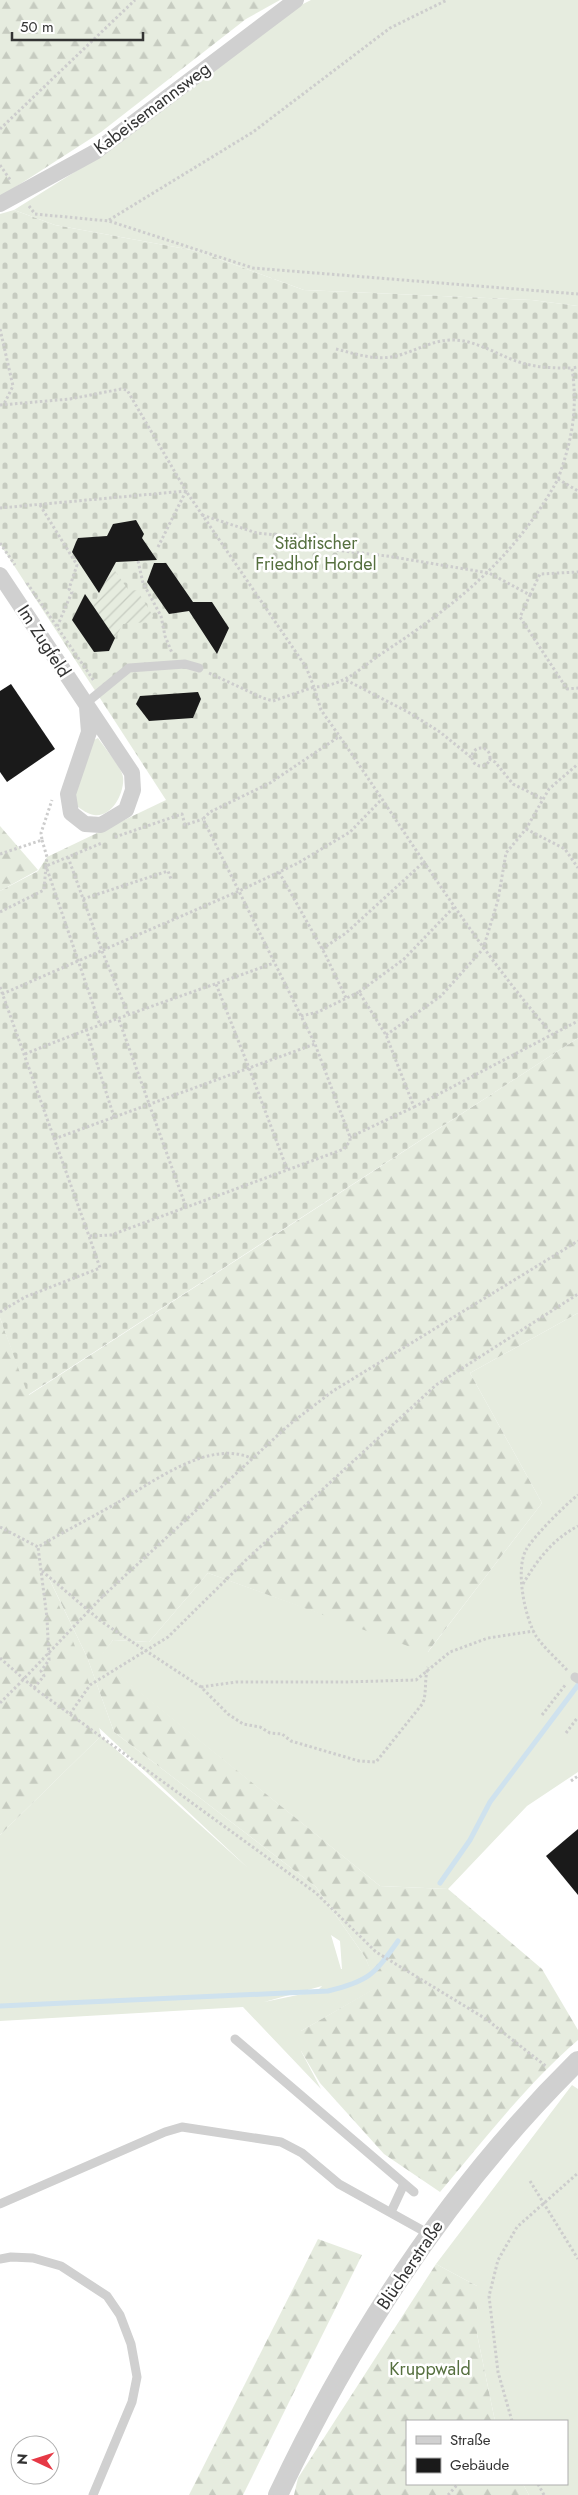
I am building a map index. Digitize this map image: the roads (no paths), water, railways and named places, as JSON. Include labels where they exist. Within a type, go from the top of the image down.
[{"type":"street","name":"Kabeisemannsweg","points":[[0,204],[95,152],[296,0]]},
{"type":"street","name":"Im Zugfeld","points":[[0,575],[132,773],[133,790],[126,810],[101,825],[85,824],[71,813],[68,794],[89,732],[86,706]]},
{"type":"street","name":"Blücherstraße","points":[[278,2495],[339,2376],[398,2277],[429,2234],[519,2123],[578,2061]]},
{"type":"lane","points":[[86,706],[129,668],[185,664],[199,668]]},
{"type":"lane","points":[[235,2039],[414,2192]]},
{"type":"lane","points":[[0,2204],[165,2132],[182,2127],[281,2142],[302,2153],[339,2184],[429,2234]]},
{"type":"lane","points":[[391,2212],[404,2184]]},
{"type":"lane","points":[[0,2259],[11,2257],[33,2258],[61,2266],[107,2296],[120,2315],[131,2344],[137,2376],[132,2402],[93,2495]]},
{"type":"waterway","points":[[440,1883],[470,1840],[490,1802],[578,1685]]},
{"type":"waterway","points":[[0,2006],[328,1991],[362,1980],[383,1962],[398,1941]]},
{"type":"park label","name":"Städtischer Friedhof Hordel","points":[[316,553]]},
{"type":"park label","name":"Kruppwald","points":[[430,2369]]}]
